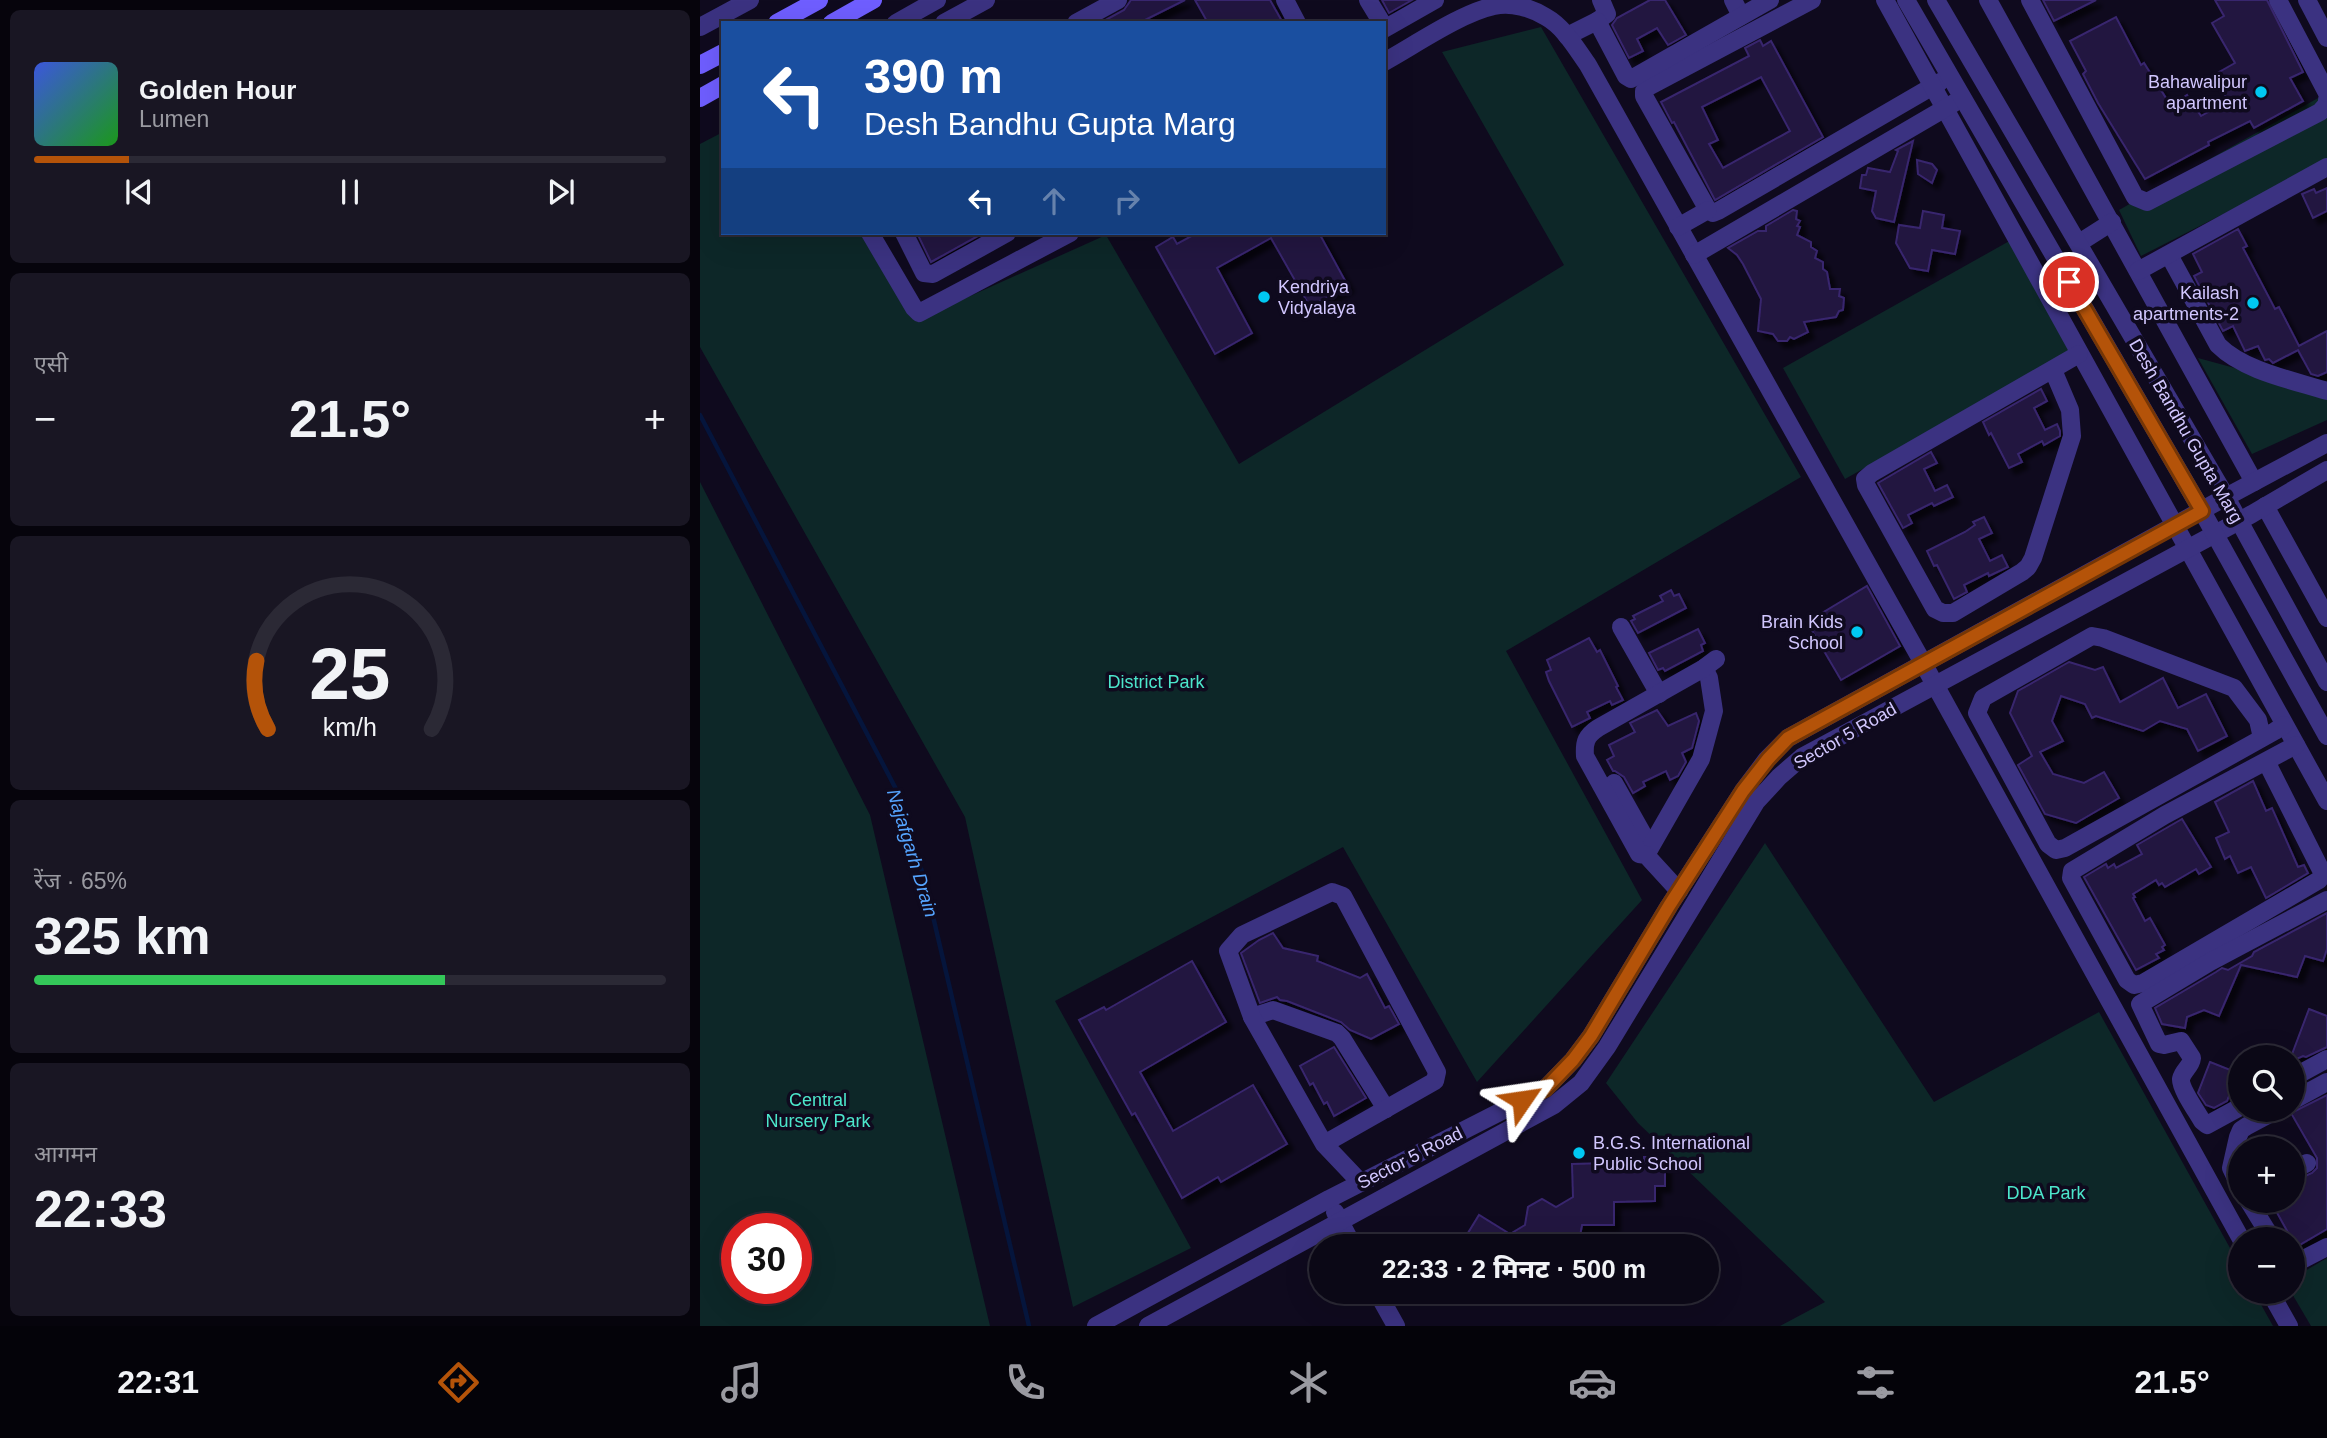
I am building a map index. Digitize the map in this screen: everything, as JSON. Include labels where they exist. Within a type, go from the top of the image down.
[{"type":"main road","points":[[836,21],[873,0]]},
{"type":"main road","points":[[780,21],[815,1]]},
{"type":"main road","points":[[700,65],[721,54]]},
{"type":"main road","points":[[700,98],[721,86]]},
{"type":"street","points":[[700,27],[750,0]]},
{"type":"street","points":[[900,21],[937,0]]},
{"type":"street","points":[[1080,21],[1118,0]]},
{"type":"street","points":[[1285,0],[1296,21]]},
{"type":"street","points":[[1368,0],[1380,21]]},
{"type":"street","points":[[1386,26],[1435,0]]},
{"type":"street","points":[[1567,36],[1607,14],[1601,0]]},
{"type":"street","points":[[1597,21],[1626,76],[1631,79],[1737,8],[1769,0]]},
{"type":"street","points":[[1812,0],[1644,91],[1644,96],[1708,210],[1713,213],[1950,75]]},
{"type":"street","points":[[1885,0],[2327,801]]},
{"type":"street","name":"Desh Bandhu Gupta Marg","points":[[1906,0],[2202,511],[2327,736]]},
{"type":"street","name":"Desh Bandhu Gupta Marg","points":[[1936,0],[2226,496],[2327,682]]},
{"type":"street","points":[[1988,0],[2254,482]]},
{"type":"street","points":[[2030,0],[2135,197],[2147,202],[2320,112],[2327,100]]},
{"type":"street","points":[[2278,0],[2327,93]]},
{"type":"street","points":[[2307,0],[2327,38]]},
{"type":"street","points":[[947,21],[974,3]]},
{"type":"street","points":[[1386,61],[1464,17],[1496,5],[1524,7],[1548,17],[1567,36],[1588,65],[2234,1227]]},
{"type":"street","points":[[1694,255],[1963,98]]},
{"type":"street","points":[[2138,271],[2327,167]]},
{"type":"street","points":[[2078,243],[2135,197]]},
{"type":"street","points":[[1678,226],[1708,210]]},
{"type":"street","points":[[871,235],[919,313],[1066,235]]},
{"type":"street","points":[[905,235],[924,273],[928,275],[1003,235]]},
{"type":"street","points":[[2168,255],[2218,345],[2230,356],[2327,391]]},
{"type":"street","points":[[2053,370],[2070,410],[2072,436],[2033,558],[2022,572],[1953,613],[1943,613],[1935,609],[1865,479],[2079,354]]},
{"type":"street","name":"Sector 5 Road","points":[[1096,1326],[1329,1199],[1545,1089],[1573,1060],[1591,1036],[1743,791],[1788,738],[2327,443]]},
{"type":"street","name":"Sector 5 Road","points":[[1148,1326],[1554,1105],[1581,1083],[1606,1047],[1756,802],[1802,757],[2327,470]]},
{"type":"street","points":[[2265,506],[2327,618]]},
{"type":"street","points":[[1621,627],[1659,694]]},
{"type":"street","points":[[2262,738],[2258,720],[2234,688],[2092,636],[1983,698],[1977,713],[2049,844],[2056,850],[2065,848],[2262,738],[2284,725]]},
{"type":"street","points":[[1710,664],[1709,678],[1714,711],[1701,759],[1648,851],[1639,854],[1585,756],[1584,746],[1587,736],[1598,728],[1659,694],[1710,664]]},
{"type":"street","points":[[2266,761],[2323,874],[2319,880],[2143,983],[2134,985],[2127,980],[2077,890],[2071,878],[2072,871],[2165,815],[2266,761],[2296,745]]},
{"type":"street","points":[[1614,783],[1648,851],[1679,891]]},
{"type":"street","points":[[1324,1144],[1438,1077],[1343,896],[1332,892],[1242,935],[1228,951],[1252,1017],[1324,1144],[1361,1183]]},
{"type":"street","points":[[2228,1114],[2207,1125],[2202,1121],[2181,1084],[2182,1074],[2190,1066],[2192,1058],[2181,1041],[2159,1044],[2140,1004],[2210,962],[2327,900]]},
{"type":"street","points":[[1252,1017],[1273,1010],[1337,1033],[1386,1109]]},
{"type":"street","points":[[2305,1071],[2327,1059]]},
{"type":"street","points":[[2305,1094],[2327,1082]]},
{"type":"street","points":[[2239,1136],[2241,1130],[2255,1122]]},
{"type":"street","points":[[1329,1199],[1347,1234]]},
{"type":"street","points":[[2305,1259],[2327,1248]]},
{"type":"street","points":[[1384,1304],[1396,1326]]},
{"type":"street","points":[[2277,1304],[2289,1326]]},
{"type":"green space","name":"District Park","points":[[1541,27],[1801,477],[1506,651],[1642,900],[1477,1082],[1343,847],[1055,1001],[1191,1248],[1073,1307],[965,817],[700,347],[700,144],[721,133],[721,235],[866,235],[917,320],[1106,235],[1239,464],[1564,265],[1442,52]]},
{"type":"green space","points":[[2327,93],[2327,161],[2141,256],[2119,210]]},
{"type":"green space","points":[[2013,239],[2074,351],[1845,479],[1783,368]]},
{"type":"green space","points":[[2198,358],[2327,393],[2327,420],[2252,454]]},
{"type":"green space","name":"Central Nursery Park","points":[[700,482],[870,815],[990,1326],[700,1326]]},
{"type":"green space","name":"DDA Park","points":[[1765,843],[1934,1102],[2099,1012],[2228,1244],[2228,1304],[2261,1304],[2273,1326],[1780,1326],[1825,1302],[1638,1123],[1606,1083]]},
{"type":"green space","points":[[2327,1258],[2327,1326],[2311,1326],[2298,1304],[2305,1304],[2305,1271]]},
{"type":"building","points":[[1131,0],[1185,0],[1143,21],[1104,21],[1124,10]]},
{"type":"building","points":[[1195,0],[1270,0],[1282,21],[1207,21]]},
{"type":"building","points":[[1382,0],[1412,0],[1389,13]]},
{"type":"building","points":[[1650,0],[1665,0],[1686,35],[1668,45],[1657,28],[1637,39],[1643,51],[1629,58],[1612,25],[1617,18]]},
{"type":"building","points":[[2043,0],[2096,0],[2054,21]]},
{"type":"building","name":"Bahawalipur apartment","points":[[2215,0],[2267,0],[2303,72],[2290,78],[2303,101],[2254,128],[2250,121],[2145,179],[2098,103],[2083,74],[2086,71],[2070,41],[2116,17],[2141,65],[2144,63],[2171,106],[2187,95],[2201,116],[2228,101],[2214,75],[2235,63],[2212,23],[2224,16]]},
{"type":"building","points":[[1760,40],[1763,46],[1771,41],[1823,137],[1715,200],[1661,102],[1749,56],[1745,48]],"holes":[[[1761,77],[1790,131],[1723,168],[1709,144],[1718,140],[1702,107]]]},
{"type":"building","points":[[1913,141],[1894,222],[1876,218],[1872,211],[1876,191],[1860,188],[1862,175],[1866,175],[1868,168],[1890,172],[1898,151],[1896,150]]},
{"type":"building","points":[[1917,160],[1932,164],[1937,170],[1932,183],[1918,174]]},
{"type":"building","points":[[2327,188],[2327,211],[2313,218],[2302,194],[2314,189],[2316,193]]},
{"type":"building","points":[[1793,210],[1797,211],[1796,219],[1800,221],[1797,235],[1811,242],[1811,247],[1817,251],[1815,258],[1823,262],[1830,289],[1840,289],[1839,296],[1844,298],[1843,310],[1839,311],[1836,317],[1804,322],[1808,332],[1794,339],[1790,337],[1787,341],[1778,341],[1773,334],[1758,331],[1761,299],[1743,264],[1728,248],[1758,231],[1766,231],[1766,226]]},
{"type":"building","points":[[1923,211],[1944,215],[1942,228],[1960,231],[1955,254],[1932,250],[1928,271],[1910,268],[1896,243],[1899,225],[1920,228]]},
{"type":"building","name":"Kailash apartments-2","points":[[2238,229],[2247,246],[2243,248],[2275,309],[2279,307],[2299,346],[2327,331],[2327,372],[2318,376],[2311,374],[2298,350],[2273,363],[2269,359],[2265,360],[2258,346],[2245,351],[2233,326],[2223,331],[2194,276],[2202,272],[2193,254]]},
{"type":"building","points":[[918,235],[978,235],[978,236],[931,262]]},
{"type":"building","points":[[1193,235],[1320,235],[1348,286],[1310,307],[1271,238],[1217,268],[1252,333],[1215,354],[1156,247],[1173,237],[1177,244]]},
{"type":"building","points":[[2041,389],[2047,401],[2034,408],[2045,430],[2057,424],[2060,436],[2044,445],[2042,441],[2018,454],[2022,462],[2009,468],[1983,422]]},
{"type":"building","points":[[1931,452],[1937,463],[1924,469],[1935,491],[1947,485],[1953,497],[1934,506],[1932,503],[1908,515],[1912,523],[1903,528],[1878,483]]},
{"type":"building","points":[[1984,517],[1992,533],[1979,539],[1990,561],[2002,555],[2008,567],[1964,585],[1967,592],[1954,599],[1927,551],[1965,532],[1975,525],[1973,522]]},
{"type":"building","name":"Brain Kids School","points":[[1867,586],[1900,646],[1841,680],[1807,622]]},
{"type":"building","points":[[1671,590],[1674,596],[1679,594],[1686,608],[1638,633],[1631,621],[1635,619],[1633,616],[1663,601],[1660,596]]},
{"type":"building","points":[[1698,629],[1705,643],[1701,645],[1703,651],[1665,671],[1663,668],[1658,670],[1649,653]]},
{"type":"building","points":[[1589,638],[1597,652],[1600,650],[1623,700],[1612,705],[1610,701],[1587,712],[1590,718],[1572,727],[1549,681],[1546,672],[1551,670],[1547,660]]},
{"type":"building","points":[[2069,662],[2095,670],[2103,667],[2120,702],[2163,678],[2178,708],[2206,694],[2227,736],[2198,751],[2187,729],[2160,721],[2143,731],[2096,716],[2092,718],[2085,704],[2061,696],[2052,721],[2063,741],[2040,752],[2053,774],[2084,783],[2104,772],[2119,798],[2076,823],[2045,814],[2018,765],[2032,756],[2010,713],[2018,691]]},
{"type":"building","points":[[1657,710],[1668,726],[1696,713],[1699,721],[1692,748],[1682,753],[1686,762],[1678,776],[1670,780],[1666,771],[1643,782],[1645,786],[1633,793],[1624,777],[1613,771],[1607,760],[1614,756],[1609,745],[1635,732],[1630,723]]},
{"type":"building","points":[[2253,781],[2266,811],[2272,808],[2298,867],[2304,865],[2308,873],[2266,898],[2251,867],[2238,873],[2230,856],[2225,859],[2216,838],[2229,832],[2215,802]]},
{"type":"building","points":[[2182,819],[2211,867],[2199,874],[2196,869],[2165,887],[2162,883],[2159,885],[2156,880],[2133,894],[2145,921],[2150,918],[2165,945],[2162,947],[2164,950],[2156,954],[2159,958],[2136,970],[2084,877],[2106,864],[2108,868],[2114,864],[2116,868],[2142,854],[2137,845]]},
{"type":"building","points":[[2327,913],[2327,949],[2323,961],[2305,956],[2297,977],[2241,965],[2219,1016],[2204,1010],[2187,1017],[2185,1028],[2162,1024],[2155,1008],[2222,968],[2228,970],[2252,956],[2254,952]]},
{"type":"building","points":[[1273,933],[1283,948],[1318,956],[1317,961],[1360,978],[1367,974],[1385,1008],[1389,1006],[1399,1024],[1371,1039],[1350,1030],[1341,1022],[1277,997],[1260,1003],[1241,953]]},
{"type":"building","points":[[1192,961],[1226,1022],[1140,1072],[1173,1131],[1253,1085],[1287,1144],[1221,1182],[1218,1177],[1182,1198],[1079,1020],[1104,1007],[1106,1010]]},
{"type":"building","points":[[2309,1009],[2327,1016],[2327,1047],[2306,1057],[2305,1045],[2296,1045]]},
{"type":"building","points":[[1334,1047],[1366,1098],[1334,1116],[1313,1083],[1310,1085],[1300,1066]]},
{"type":"building","points":[[2210,1062],[2228,1069],[2227,1101],[2214,1108],[2206,1105],[2198,1093]]},
{"type":"building","points":[[2327,1095],[2327,1229],[2305,1242],[2305,1227],[2285,1227],[2277,1213],[2305,1213],[2305,1176],[2317,1168],[2317,1158],[2296,1122],[2305,1122],[2305,1106]]},
{"type":"building","points":[[1644,1157],[1658,1157],[1658,1165],[1665,1165],[1665,1186],[1655,1186],[1655,1201],[1614,1202],[1614,1225],[1582,1225],[1580,1234],[1510,1234],[1525,1225],[1528,1207],[1542,1199],[1556,1207],[1573,1197],[1572,1164],[1644,1162]]},
{"type":"building","points":[[1479,1215],[1510,1234],[1467,1234]]},
{"type":"waterway","name":"Najafgarh Drain","points":[[700,415],[896,789],[924,878],[1029,1326]]},
{"type":"place","name":"Bahawalipur apartment","points":[[2261,92]]},
{"type":"place","name":"Kendriya Vidyalaya","points":[[1264,297]]},
{"type":"place","name":"Kailash apartments-2","points":[[2253,303]]},
{"type":"place","name":"Brain Kids School","points":[[1857,632]]},
{"type":"place","name":"B.G.S. International Public School","points":[[1579,1153]]},
{"type":"route","points":[[1522,1100],[1545,1089],[1573,1060],[1591,1036],[1669,906],[1743,791],[1788,738],[2202,511],[2069,282]]}]
